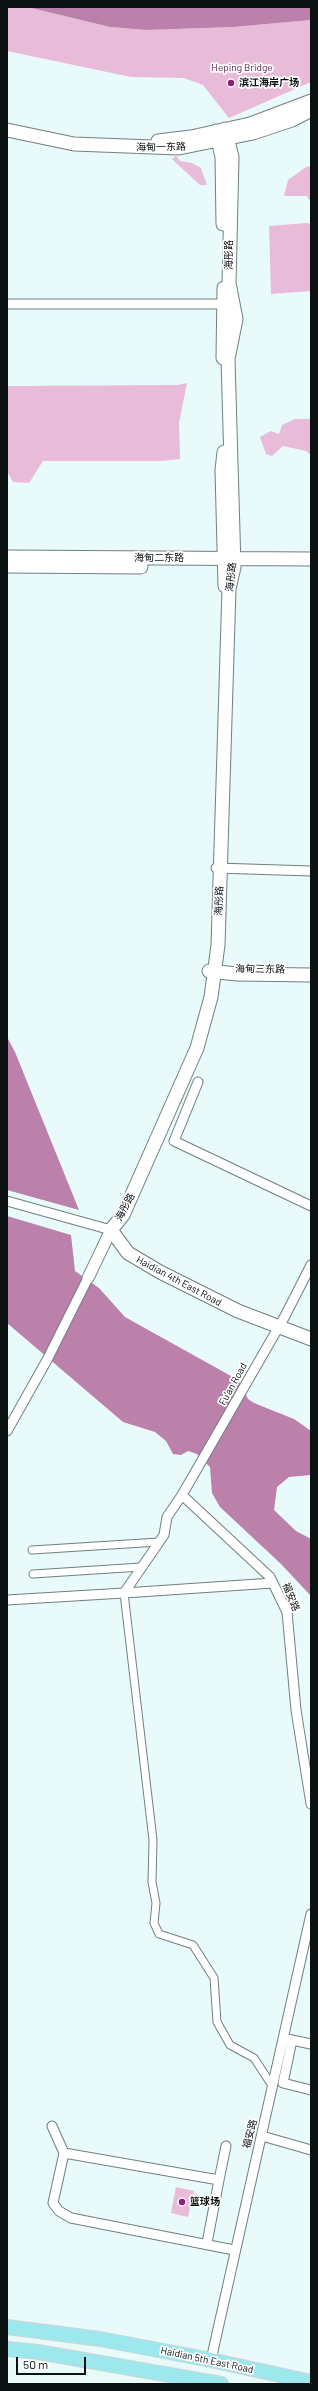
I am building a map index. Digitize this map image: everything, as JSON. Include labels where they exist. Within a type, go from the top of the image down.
[{"type":"main road","name":"海甸一东路","points":[[7,130],[74,144],[179,148],[222,135],[311,101]]},
{"type":"main road","name":"海甸一东路","points":[[7,124],[74,139],[105,141],[164,140],[253,133],[292,120],[311,110]]},
{"type":"main road","name":"海彤路","points":[[222,135],[229,562]]},
{"type":"main road","name":"海彤路","points":[[111,1230],[123,1215],[193,1059],[211,997],[218,868],[225,589],[229,562],[228,359],[236,319],[229,283],[232,157],[222,135]]},
{"type":"main road","name":"海甸二东路","points":[[7,557],[229,562],[311,567]]},
{"type":"main road","name":"海甸二东路","points":[[7,566],[311,559]]},
{"type":"main road","name":"海甸三东路","points":[[212,969],[311,970]]},
{"type":"main road","points":[[212,969],[237,974],[311,975]]},
{"type":"main road","name":"Haidian 4th East Road","points":[[111,1230],[131,1247],[178,1274],[229,1299],[282,1322],[311,1332]]},
{"type":"main road","name":"Haidian 4th East Road","points":[[282,1322],[311,1339]]},
{"type":"main road","name":"Haidian 5th East Road","points":[[10,2326],[100,2339],[211,2360],[311,2382]]},
{"type":"main road","name":"Haidian 5th East Road","points":[[7,2349],[38,2352],[221,2384]]},
{"type":"main road","points":[[7,2354],[38,2352]]},
{"type":"street","points":[[7,304],[224,304]]},
{"type":"street","points":[[218,868],[311,871]]},
{"type":"street","points":[[198,1082],[174,1141],[311,1206]]},
{"type":"street","points":[[7,1201],[111,1230],[47,1360],[7,1431]]},
{"type":"street","name":"Fu'an Road","points":[[182,1495],[282,1322],[311,1265]]},
{"type":"street","points":[[182,1495],[167,1517],[164,1534],[124,1593],[153,1840],[152,1882],[156,1903],[154,1923],[159,1934],[193,1945],[214,1978],[217,2022],[230,2045],[254,2058],[273,2087]]},
{"type":"street","name":"福安路","points":[[182,1495],[270,1577],[287,1612],[296,1710],[311,1804]]},
{"type":"street","points":[[32,1550],[159,1542]]},
{"type":"street","points":[[33,1574],[141,1567]]},
{"type":"street","points":[[7,1600],[273,1583]]},
{"type":"street","name":"福安路","points":[[211,2360],[234,2250],[273,2087],[288,2039],[311,1914]]},
{"type":"street","points":[[311,2044],[288,2039],[283,2083],[311,2090]]},
{"type":"street","points":[[52,2126],[64,2153],[53,2203],[59,2211],[71,2218],[207,2243],[234,2250]]},
{"type":"street","points":[[262,2136],[311,2150]]},
{"type":"street","points":[[207,2243],[226,2146]]},
{"type":"street","points":[[64,2153],[219,2180]]},
{"type":"green space","name":"Heping Bridge","points":[[7,7],[27,7],[110,27],[146,30],[233,27],[311,20],[311,82],[229,118],[203,85],[184,78],[131,77],[7,51]]},
{"type":"green space","points":[[176,156],[180,161],[192,163],[201,168],[207,185],[200,185],[172,159]]},
{"type":"green space","points":[[311,166],[311,203],[307,196],[284,196],[288,180],[306,167]]},
{"type":"green space","points":[[311,224],[311,291],[271,294],[269,226]]},
{"type":"green space","points":[[187,383],[179,423],[180,459],[161,461],[43,461],[29,483],[13,482],[7,471],[7,386],[177,385]]},
{"type":"green space","points":[[295,419],[311,419],[311,455],[306,451],[283,446],[272,456],[266,454],[260,437],[271,431],[279,434],[282,425]]},
{"type":"green space","name":"篮球场","points":[[176,2187],[194,2191],[188,2217],[171,2213]]},
{"type":"shaded area","points":[[27,7],[311,7],[311,20],[233,27],[146,30],[110,27]]},
{"type":"shaded area","points":[[7,1037],[15,1052],[79,1210],[7,1190]]},
{"type":"shaded area","points":[[7,1216],[71,1235],[75,1271],[99,1288],[125,1317],[231,1376],[240,1383],[248,1399],[254,1403],[294,1419],[311,1431],[311,1475],[289,1477],[277,1487],[274,1510],[296,1531],[311,1539],[311,1596],[281,1564],[220,1507],[212,1493],[210,1467],[197,1454],[188,1451],[181,1455],[173,1454],[166,1441],[155,1432],[123,1422],[7,1323]]},
{"type":"place","name":"滨江海岸广场","points":[[231,83]]},
{"type":"place","name":"篮球场","points":[[182,2202]]}]
